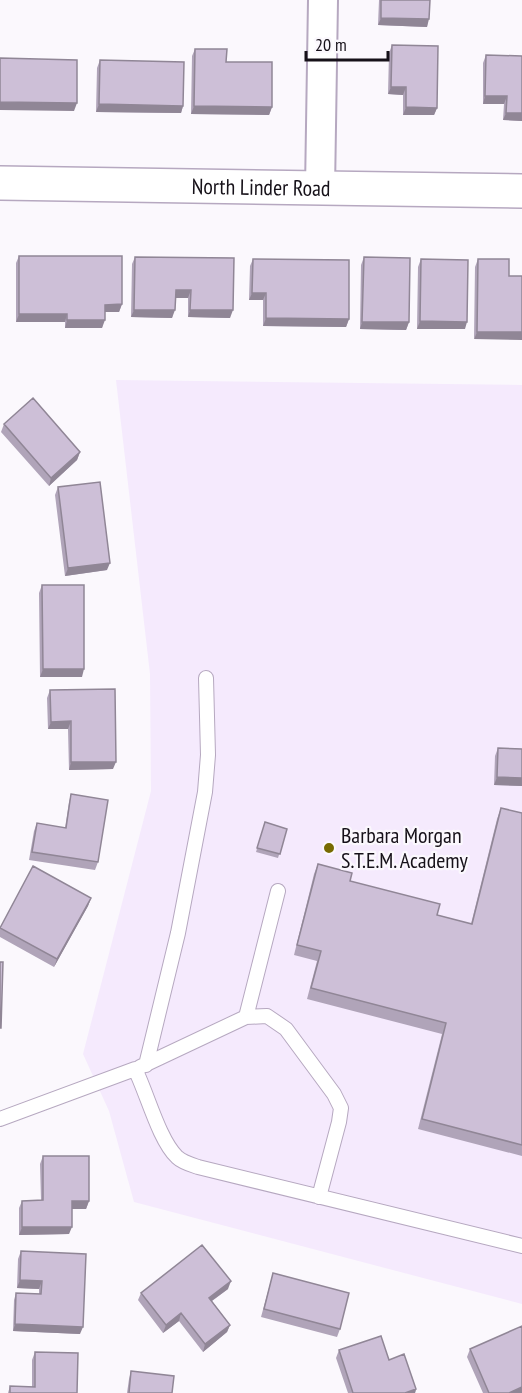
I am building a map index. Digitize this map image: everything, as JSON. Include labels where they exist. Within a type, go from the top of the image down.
[{"type":"main road","name":"North Linder Road","points":[[0,183],[522,191]]},
{"type":"street","points":[[320,189],[323,0]]},
{"type":"lane","points":[[206,678],[208,754],[205,792],[178,933],[141,1067],[160,1131],[178,1158],[198,1167],[522,1246]]},
{"type":"lane","points":[[246,1017],[278,891]]},
{"type":"lane","points":[[0,1119],[141,1067],[246,1017],[267,1016],[286,1029],[334,1094],[340,1108],[339,1122],[320,1197]]},
{"type":"shaded area","name":"Barbara Morgan S.T.E.M. Academy","points":[[116,380],[522,385],[522,1304],[134,1202],[109,1111],[83,1054],[151,791],[150,674]]},
{"type":"building","points":[[381,0],[430,0],[429,19],[381,18]]},
{"type":"building","points":[[392,45],[438,46],[437,108],[406,107],[406,87],[391,87]]},
{"type":"building","points":[[195,49],[227,49],[226,62],[272,62],[272,107],[194,106]]},
{"type":"building","points":[[486,55],[522,56],[522,113],[506,113],[507,96],[485,96]]},
{"type":"building","points":[[0,58],[77,60],[77,103],[0,102]]},
{"type":"building","points":[[100,60],[184,62],[183,106],[99,104]]},
{"type":"building","points":[[19,256],[122,256],[122,304],[105,305],[105,320],[67,320],[67,314],[19,314]]},
{"type":"building","points":[[135,257],[234,258],[233,310],[190,310],[191,290],[176,290],[175,310],[134,310]]},
{"type":"building","points":[[364,257],[410,258],[409,322],[362,322]]},
{"type":"building","points":[[253,259],[349,260],[349,319],[266,318],[266,293],[252,293]]},
{"type":"building","points":[[421,259],[468,260],[467,322],[420,321]]},
{"type":"building","points":[[478,259],[509,259],[509,276],[522,276],[522,332],[477,332]]},
{"type":"building","points":[[33,398],[80,452],[51,478],[4,424]]},
{"type":"building","points":[[100,482],[110,563],[68,568],[58,487]]},
{"type":"building","points":[[42,585],[84,585],[84,669],[43,669]]},
{"type":"building","points":[[115,689],[116,762],[71,762],[71,721],[51,722],[50,690]]},
{"type":"building","points":[[498,748],[522,749],[522,778],[497,777]]},
{"type":"building","points":[[71,794],[108,800],[98,862],[32,852],[37,823],[66,828]]},
{"type":"building","points":[[501,808],[522,813],[522,1145],[422,1119],[446,1023],[311,988],[321,951],[297,945],[318,864],[352,873],[350,881],[440,904],[437,915],[472,924]]},
{"type":"building","points":[[265,822],[287,829],[280,854],[257,848]]},
{"type":"building","points":[[33,866],[91,898],[57,959],[0,928]]},
{"type":"building","points":[[0,962],[3,962],[1,1028],[0,1028]]},
{"type":"building","points":[[43,1156],[89,1156],[89,1201],[72,1201],[72,1227],[22,1227],[22,1201],[43,1200]]},
{"type":"building","points":[[202,1245],[231,1281],[209,1298],[230,1325],[205,1344],[181,1313],[166,1325],[141,1293]]},
{"type":"building","points":[[21,1251],[86,1254],[83,1327],[15,1324],[16,1293],[41,1294],[42,1281],[20,1280]]},
{"type":"building","points":[[273,1273],[349,1293],[340,1329],[264,1309]]},
{"type":"building","points":[[522,1326],[522,1387],[509,1393],[489,1393],[470,1349]]},
{"type":"building","points":[[381,1336],[389,1360],[404,1354],[416,1389],[405,1393],[353,1393],[339,1350]]},
{"type":"building","points":[[35,1352],[78,1353],[77,1393],[10,1393],[10,1386],[35,1387]]},
{"type":"building","points":[[131,1371],[174,1376],[172,1393],[129,1393]]},
{"type":"place","name":"Barbara Morgan S.T.E.M. Academy","points":[[329,848]]}]
